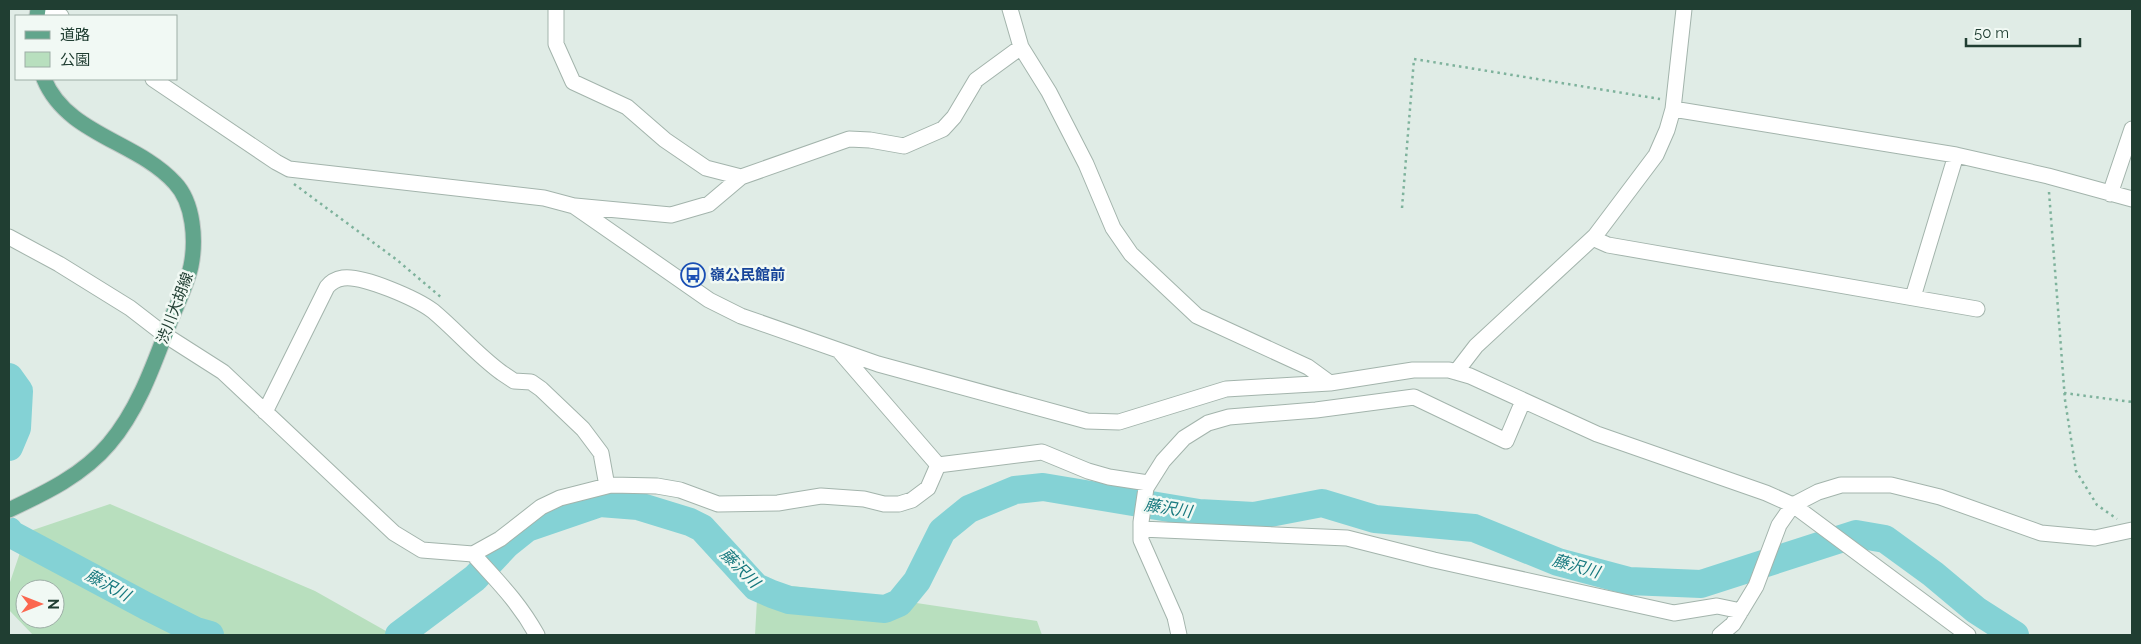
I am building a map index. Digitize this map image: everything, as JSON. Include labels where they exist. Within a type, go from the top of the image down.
[{"type":"main road","name":"渋川大胡線","points":[[9,510],[68,479],[110,444],[132,410],[165,335],[191,265],[194,234],[187,203],[176,184],[141,154],[96,132],[73,117],[60,104],[45,80]]},
{"type":"street","points":[[556,9],[556,44],[573,82],[627,107],[666,140],[706,168],[741,177]]},
{"type":"street","points":[[1010,9],[1021,47],[1048,92],[1086,164],[1113,228],[1131,254],[1197,316],[1308,367],[1330,383]]},
{"type":"street","points":[[1456,372],[1476,346],[1595,236],[1656,155],[1667,130],[1674,105],[1684,9]]},
{"type":"street","points":[[154,80],[288,169],[544,198],[574,206],[671,215],[709,204],[741,177],[849,139],[870,140],[904,146],[943,129],[954,117],[976,80],[1021,47]]},
{"type":"street","points":[[1674,105],[1956,154],[2132,199]]},
{"type":"street","points":[[2110,194],[2132,129]]},
{"type":"street","points":[[1913,296],[1956,154]]},
{"type":"street","points":[[574,206],[708,300],[741,316],[878,364],[1098,423],[1119,422],[1226,389],[1330,383],[1413,370],[1456,372],[1597,434],[1766,493],[1793,505],[1968,635]]},
{"type":"street","points":[[1595,236],[1599,241],[1608,244],[1913,296],[1977,309]]},
{"type":"street","points":[[9,237],[59,264],[130,308],[165,335],[223,372],[394,533],[422,550],[473,554],[500,539],[541,507],[560,498],[606,486],[657,486],[680,490],[718,504],[778,503],[821,496],[864,499],[884,504],[899,504],[912,500],[928,488],[938,465]]},
{"type":"street","points":[[265,412],[327,287],[333,281],[342,278],[353,278],[390,290],[421,304],[433,312],[502,373],[514,381],[531,382],[542,389],[566,410],[598,447],[603,459],[606,486]]},
{"type":"street","points":[[838,350],[938,465]]},
{"type":"street","points":[[1179,635],[1175,617],[1141,540],[1141,526],[1147,486],[1163,461],[1184,438],[1208,423],[1229,417],[1316,410],[1414,397],[1506,441],[1524,402]]},
{"type":"street","points":[[938,465],[1042,452],[1088,471],[1147,486]]},
{"type":"street","points":[[1720,635],[1732,624],[1752,592],[1783,518],[1793,505],[1818,492],[1841,485],[1891,485],[1940,497],[2041,533],[2095,538],[2132,530]]},
{"type":"street","points":[[1141,526],[1347,538],[1434,560],[1674,613],[1717,606],[1741,611]]},
{"type":"street","points":[[473,554],[524,611],[536,635]]},
{"type":"path","points":[[1402,208],[1414,59],[1674,105]]},
{"type":"path","points":[[288,169],[295,186],[362,233],[424,281],[446,301]]},
{"type":"path","points":[[2048,176],[2064,393],[2076,471],[2097,505],[2118,520]]},
{"type":"path","points":[[2064,393],[2132,402]]},
{"type":"green space","points":[[110,504],[315,591],[393,635],[33,635],[27,629],[65,629],[65,579],[15,579],[15,616],[9,610],[9,585],[27,532]]},
{"type":"green space","points":[[758,582],[850,593],[1037,621],[1042,635],[755,635]]},
{"type":"waterway","name":"藤沢川","points":[[9,377],[19,391],[17,428],[9,447]]},
{"type":"waterway","name":"藤沢川","points":[[399,635],[475,578],[507,544],[527,528],[600,503],[638,506],[690,522],[702,528],[756,587],[772,594],[789,600],[885,609],[899,603],[917,581],[942,531],[969,509],[1015,490],[1043,487],[1199,513],[1254,516],[1322,503],[1375,519],[1474,528],[1558,562],[1629,581],[1701,584],[1856,534],[1885,539],[1933,574],[1976,610],[2015,635]]},
{"type":"waterway","name":"藤沢川","points":[[9,531],[11,534],[146,606],[196,631],[210,635]]},
{"type":"place","name":"嶺公民館前","points":[[693,275]]}]
